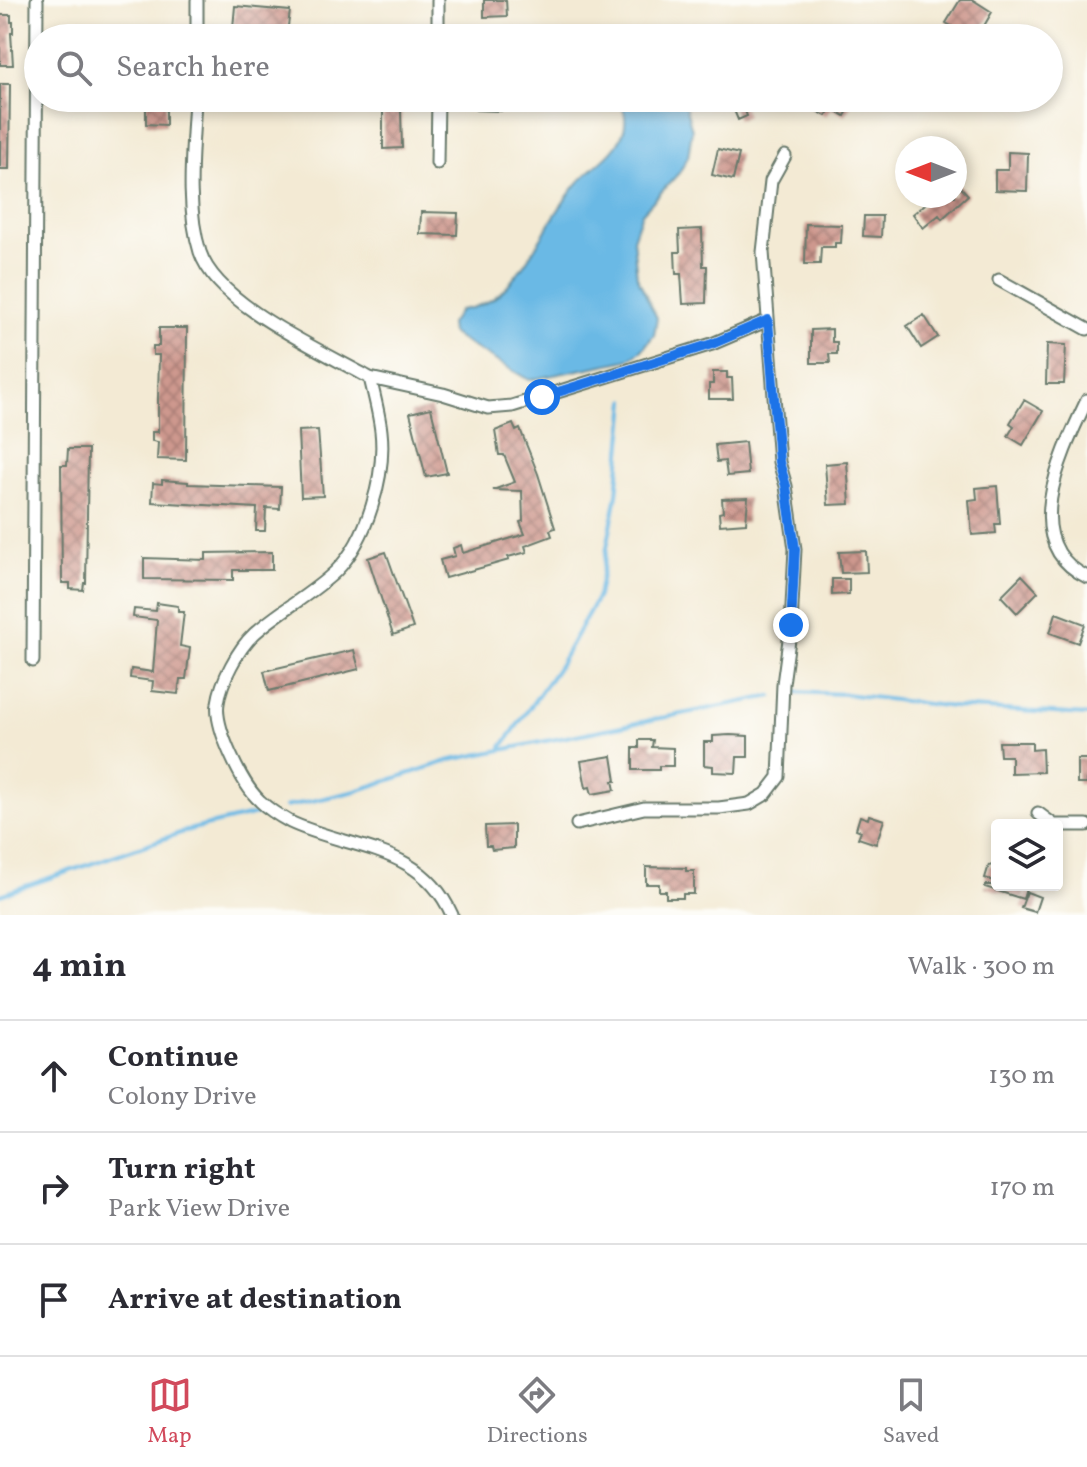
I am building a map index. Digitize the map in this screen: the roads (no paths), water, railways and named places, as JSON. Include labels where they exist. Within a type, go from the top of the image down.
[{"type":"street","points":[[37,0],[37,24]]},
{"type":"street","points":[[197,0],[197,24]]},
{"type":"street","points":[[438,0],[438,24]]},
{"type":"street","points":[[33,661],[36,112]]},
{"type":"street","points":[[195,112],[195,217],[200,252],[208,269],[218,282],[253,312],[370,378],[443,394],[488,408],[512,406],[712,344],[768,320]]},
{"type":"street","points":[[437,163],[438,112]]},
{"type":"street","points":[[577,824],[644,808],[719,808],[749,804],[766,794],[779,777],[783,684],[791,625],[795,549],[786,486],[779,462],[763,252],[771,181],[785,156]]},
{"type":"street","points":[[999,280],[1087,329]]},
{"type":"street","points":[[370,378],[382,434],[380,473],[367,521],[339,568],[252,635],[234,662],[217,704],[232,758],[259,801],[290,822],[394,856],[437,889],[452,915]]},
{"type":"street","points":[[1087,400],[1053,482],[1048,516],[1057,552],[1087,577]]},
{"type":"street","points":[[1038,813],[1054,825],[1087,825]]},
{"type":"water","points":[[624,112],[687,112],[692,130],[688,157],[679,173],[642,213],[633,239],[637,277],[657,318],[654,335],[642,350],[628,360],[529,380],[459,339],[451,333],[450,324],[460,310],[490,300],[510,282],[568,196],[620,140]]},
{"type":"waterway","points":[[502,747],[559,666],[598,596],[617,494],[626,400]]},
{"type":"waterway","points":[[792,692],[845,694],[953,707],[1087,715]]},
{"type":"waterway","points":[[285,807],[356,791],[451,760],[772,696]]},
{"type":"waterway","points":[[0,895],[192,829],[261,813]]}]
